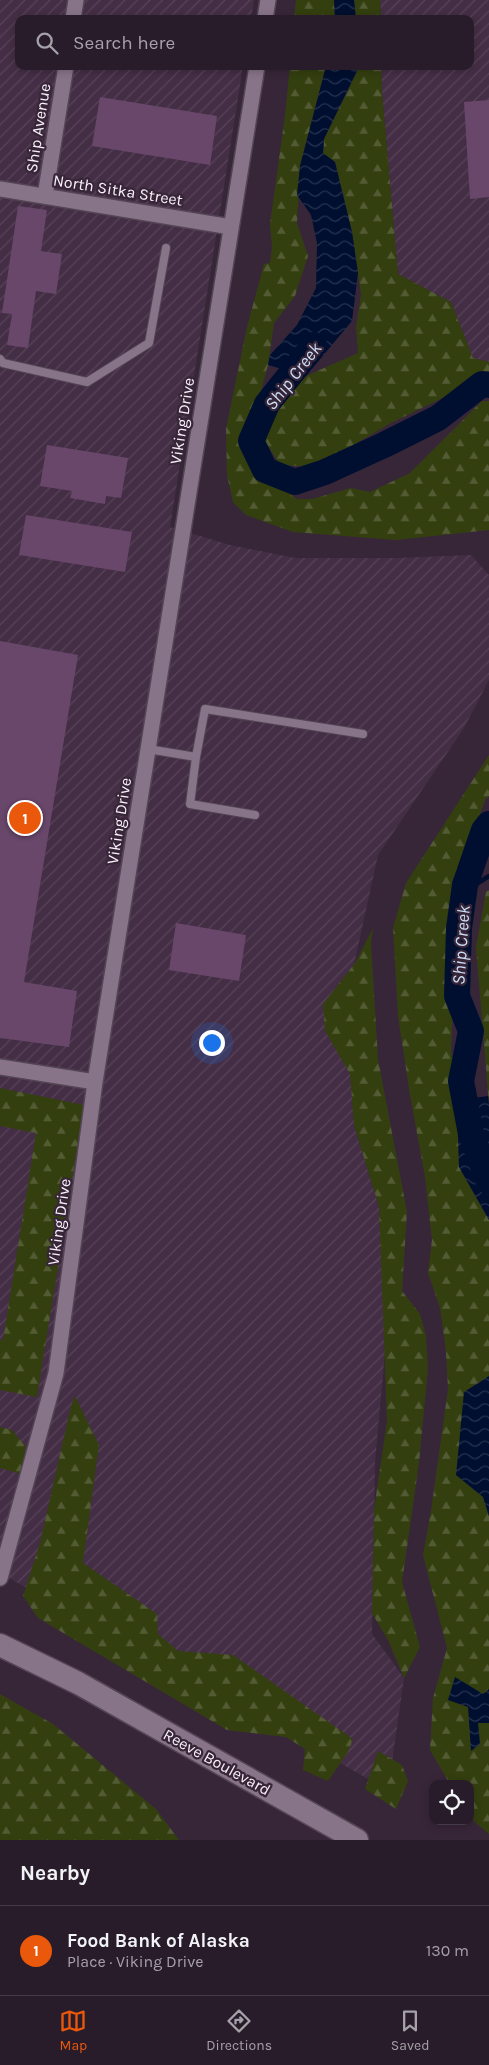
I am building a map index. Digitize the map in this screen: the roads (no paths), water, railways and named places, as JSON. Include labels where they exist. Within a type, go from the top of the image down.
[{"type":"street","points":[[74,15],[76,0]]},
{"type":"street","points":[[266,15],[268,0]]},
{"type":"street","name":"Ship Avenue","points":[[46,196],[65,70]]},
{"type":"street","name":"Viking Drive","points":[[0,1578],[56,1373],[95,1082],[256,70]]},
{"type":"street","name":"North Sitka Street","points":[[0,189],[231,227]]},
{"type":"street","points":[[0,1067],[95,1082]]},
{"type":"street","name":"Reeve Boulevard","points":[[0,1645],[78,1683],[357,1840]]},
{"type":"lane","points":[[0,360],[3,363],[87,382],[148,343],[166,248]]},
{"type":"lane","points":[[254,815],[190,804],[205,709],[363,734]]},
{"type":"lane","points":[[148,749],[196,757]]},
{"type":"water","points":[[334,0],[354,0],[356,15],[335,15]]},
{"type":"water","points":[[325,70],[357,70],[324,139],[323,153],[335,162],[352,232],[358,273],[352,321],[306,376],[268,365],[270,355],[297,325],[316,288],[317,243],[311,215],[297,195],[300,166]]},
{"type":"water","points":[[488,1096],[489,1220],[459,1167],[457,1100]]},
{"type":"water","points":[[489,1376],[489,1516],[483,1497],[456,1475],[464,1392]]},
{"type":"water","points":[[455,1677],[483,1694],[489,1689],[489,1723],[478,1723],[480,1744],[471,1751],[468,1707],[448,1700]]},
{"type":"waterway","name":"Ship Creek","points":[[314,345],[267,404],[251,441],[265,470],[295,482],[325,472],[384,445],[438,418],[482,384],[489,385]]},
{"type":"waterway","name":"Ship Creek","points":[[489,824],[484,830],[465,885],[459,928],[457,996],[471,1031],[461,1081],[471,1134],[489,1182]]},
{"type":"waterway","points":[[464,892],[489,876]]},
{"type":"place","name":"Food Bank of Alaska","points":[[25,818]]}]
